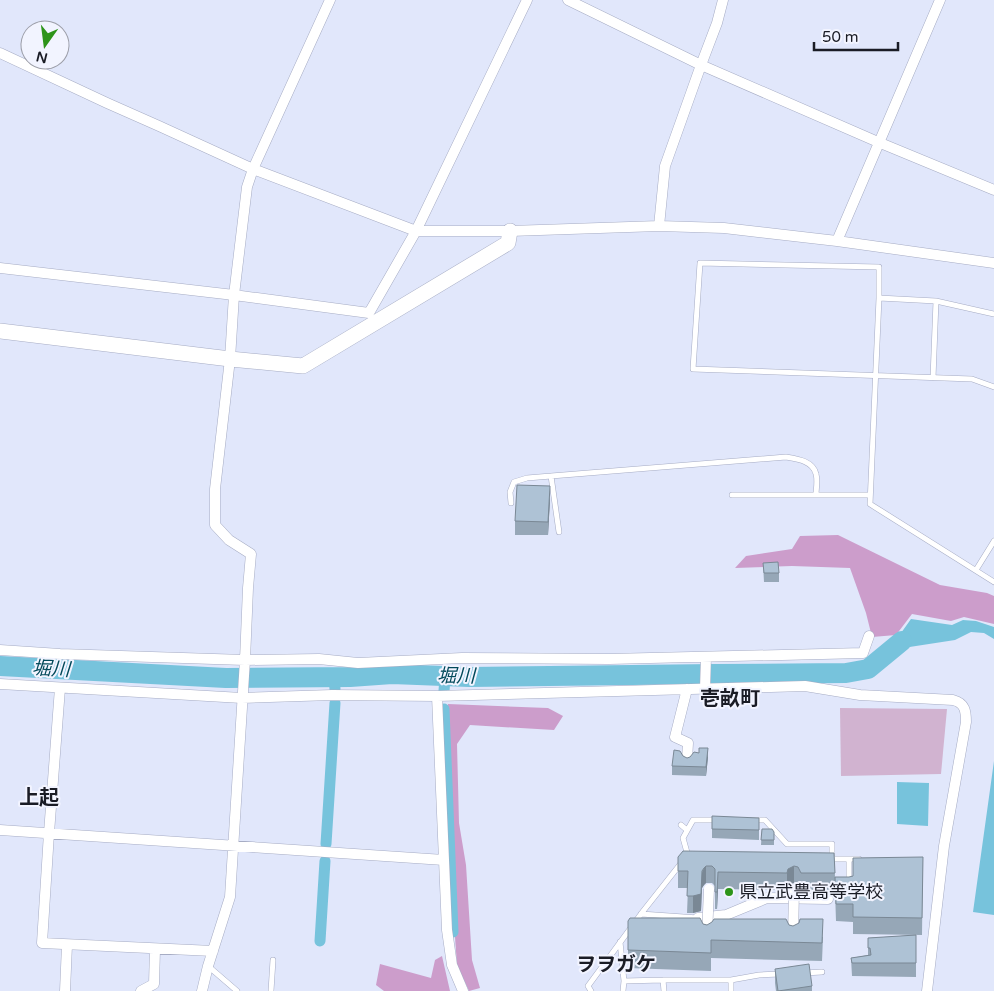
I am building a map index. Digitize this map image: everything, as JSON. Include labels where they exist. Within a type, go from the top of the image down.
[{"type":"street","points":[[202,991],[230,897],[251,554],[229,540],[214,525],[215,489],[230,359],[234,295],[247,187],[253,169],[330,0]]},
{"type":"street","points":[[0,268],[369,312],[416,231],[527,0]]},
{"type":"street","points":[[568,0],[701,65],[994,190]]},
{"type":"street","points":[[659,226],[664,166],[718,23],[723,0]]},
{"type":"street","points":[[837,241],[940,0]]},
{"type":"street","points":[[0,53],[253,169],[416,231],[510,231],[659,226],[724,228],[837,241],[994,263]]},
{"type":"street","points":[[0,332],[303,366],[508,243],[510,231]]},
{"type":"street","points":[[0,650],[245,660],[320,659],[358,663],[462,658],[608,659],[863,652],[869,636]]},
{"type":"street","points":[[705,689],[706,657]]},
{"type":"street","points":[[0,684],[242,698],[332,695],[437,696],[805,686],[860,695],[958,701],[962,704],[966,714],[966,722],[944,846],[927,991]]},
{"type":"street","points":[[60,688],[42,943],[213,951]]},
{"type":"street","points":[[687,689],[675,737],[688,743],[687,760]]},
{"type":"street","points":[[437,696],[447,930],[452,965],[463,991]]},
{"type":"street","points":[[0,830],[444,860]]},
{"type":"street","points":[[707,936],[708,889]]},
{"type":"street","points":[[793,937],[794,890]]},
{"type":"street","points":[[698,918],[726,915],[766,898],[828,900]]},
{"type":"street","points":[[65,991],[67,945]]},
{"type":"street","points":[[141,991],[154,984],[155,949]]},
{"type":"lane","points":[[994,387],[972,379],[877,376],[692,369],[700,263],[879,267],[877,376],[870,504],[994,582]]},
{"type":"lane","points":[[879,298],[936,301],[994,314]]},
{"type":"lane","points":[[934,378],[936,301]]},
{"type":"lane","points":[[511,502],[510,492],[514,482],[527,478],[786,457],[802,460],[812,466],[816,474],[816,495]]},
{"type":"lane","points":[[551,476],[559,532]]},
{"type":"lane","points":[[732,495],[870,495]]},
{"type":"lane","points":[[976,570],[994,541]]},
{"type":"lane","points":[[688,856],[683,838],[693,820],[720,820]]},
{"type":"lane","points":[[747,820],[765,820],[787,844],[832,844],[832,859]]},
{"type":"lane","points":[[681,825],[687,830]]},
{"type":"lane","points":[[591,991],[588,986],[664,884],[688,856],[697,856]]},
{"type":"lane","points":[[823,859],[869,859]]},
{"type":"lane","points":[[849,859],[849,890]]},
{"type":"lane","points":[[641,914],[698,918]]},
{"type":"lane","points":[[620,941],[624,981],[623,991]]},
{"type":"lane","points":[[271,991],[273,960]]},
{"type":"lane","points":[[208,966],[238,991]]},
{"type":"lane","points":[[795,973],[822,972]]},
{"type":"lane","points":[[624,981],[731,980],[759,975],[786,974]]},
{"type":"lane","points":[[663,980],[664,991]]},
{"type":"lane","points":[[731,980],[731,991]]},
{"type":"shaded area","points":[[838,535],[940,585],[987,593],[994,596],[994,624],[964,617],[951,621],[912,614],[896,635],[872,637],[866,613],[850,568],[792,566],[735,568],[746,556],[792,549],[800,536]]},
{"type":"shaded area","points":[[448,704],[548,708],[563,716],[554,730],[470,725],[457,744],[459,823],[466,865],[472,960],[480,988],[469,991],[457,965],[445,722]]},
{"type":"shaded area","points":[[840,708],[947,709],[941,774],[841,776]]},
{"type":"shaded area","points":[[442,956],[450,991],[384,991],[376,985],[380,964],[431,978],[435,960]]},
{"type":"water","points":[[911,619],[952,625],[963,620],[976,621],[994,627],[994,639],[984,633],[971,632],[955,640],[903,648],[901,633]]},
{"type":"water","points":[[994,761],[994,915],[973,912]]},
{"type":"water","points":[[897,782],[929,783],[928,826],[897,824]]},
{"type":"building","points":[[517,485],[550,486],[548,522],[515,521]]},
{"type":"building","points":[[778,562],[779,573],[764,573],[763,563]]},
{"type":"building","points":[[699,748],[708,748],[706,767],[672,766],[674,750],[680,751],[687,758],[694,752],[699,753]]},
{"type":"building","points":[[712,816],[759,818],[759,830],[712,829]]},
{"type":"building","points":[[762,829],[772,829],[774,840],[761,840]]},
{"type":"building","points":[[683,851],[834,853],[835,873],[801,873],[798,867],[794,866],[788,869],[787,873],[718,872],[717,892],[715,892],[715,869],[712,866],[706,866],[702,871],[701,894],[687,896],[688,871],[678,871],[678,857]]},
{"type":"building","points":[[923,857],[922,918],[853,917],[853,904],[836,904],[835,877],[853,876],[853,858]]},
{"type":"building","points":[[630,918],[700,918],[703,924],[707,925],[714,919],[786,919],[789,925],[793,926],[799,923],[800,919],[823,919],[822,943],[711,940],[711,953],[628,950],[628,921]]},
{"type":"building","points":[[916,935],[916,963],[852,963],[851,958],[871,955],[870,948],[868,948],[868,938]]},
{"type":"building","points":[[809,964],[812,986],[778,991],[775,969]]},
{"type":"waterway","name":"堀川","points":[[0,666],[226,678],[350,677],[392,674],[469,677],[846,673],[868,669],[902,641]]},
{"type":"waterway","points":[[334,677],[335,689]]},
{"type":"waterway","points":[[444,691],[445,677]]},
{"type":"waterway","points":[[326,844],[335,703]]},
{"type":"waterway","points":[[444,709],[453,932]]},
{"type":"waterway","points":[[320,941],[325,861]]},
{"type":"place","name":"県立武豊高等学校","points":[[729,892]]},
{"type":"district","name":"壱畝町","points":[[730,699]]},
{"type":"district","name":"上起","points":[[39,798]]},
{"type":"district","name":"ヲヲガケ","points":[[616,965]]}]
